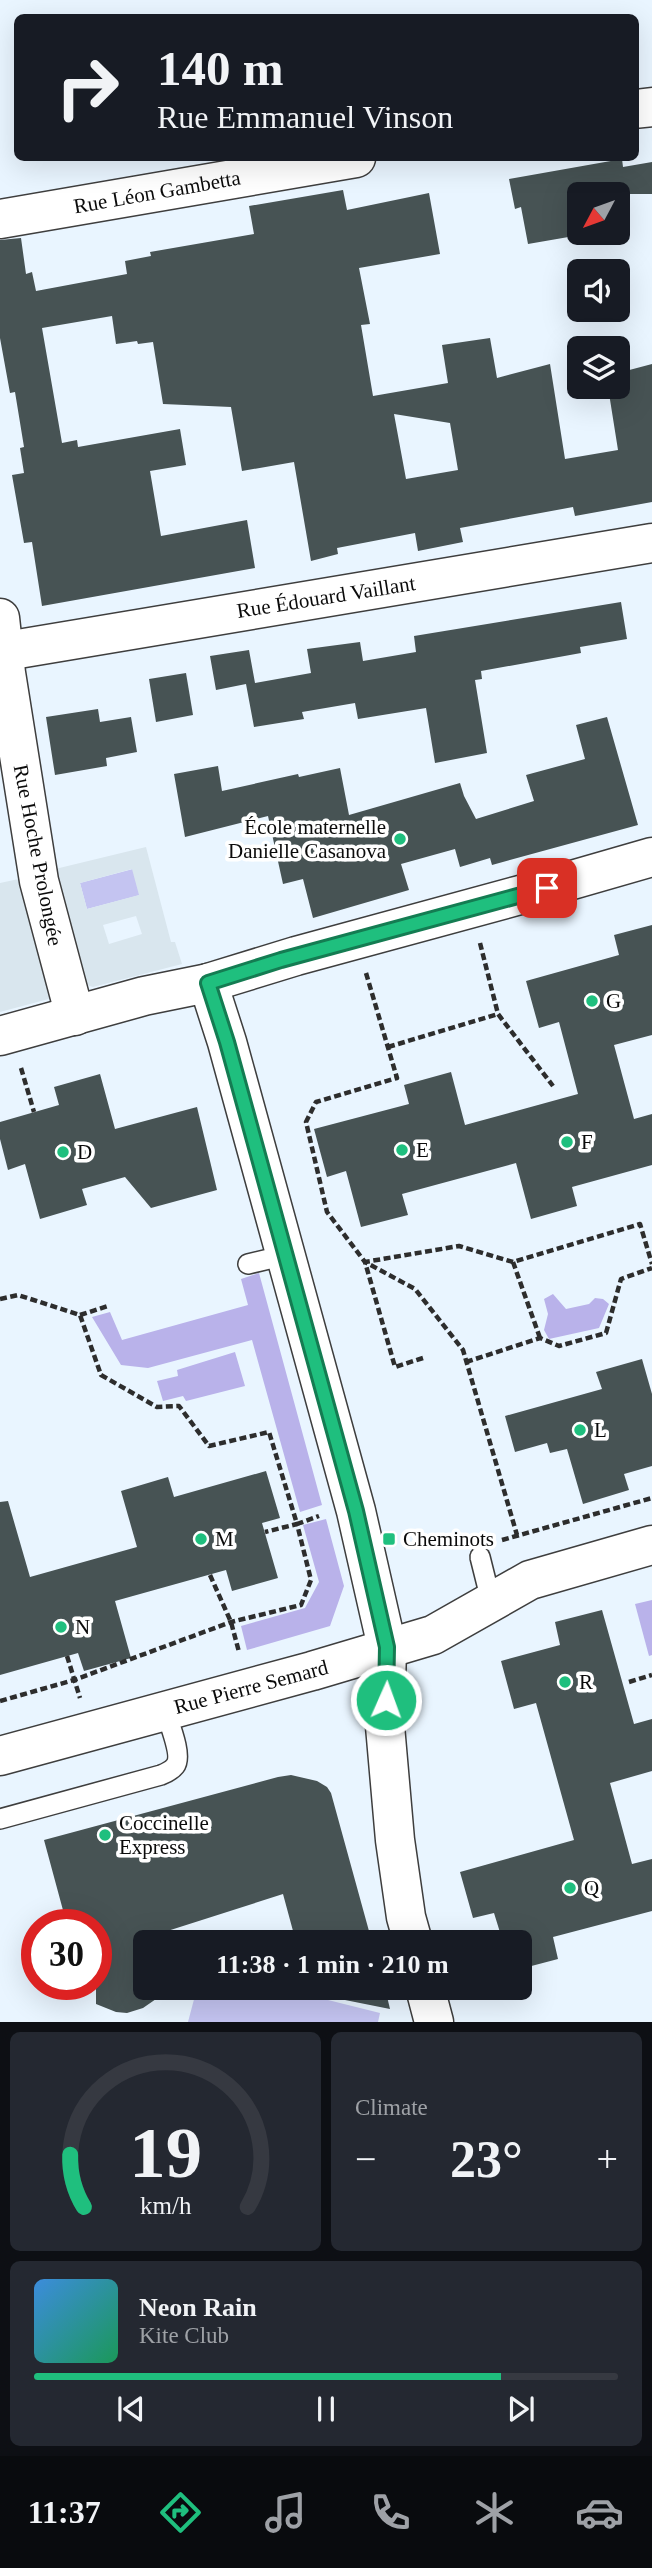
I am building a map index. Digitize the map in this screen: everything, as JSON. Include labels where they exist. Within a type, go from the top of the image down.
[{"type":"street","name":"Rue Léon Gambetta","points":[[0,219],[338,161]]},
{"type":"street","name":"Rue Édouard Vaillant","points":[[2,640],[652,543]]},
{"type":"street","name":"Rue Hoche Prolongée","points":[[2,640],[39,881],[75,1016]]},
{"type":"street","points":[[0,1036],[144,996],[208,983],[652,857]]},
{"type":"street","points":[[208,983],[227,1042],[356,1511],[387,1647],[385,1726],[395,1840],[410,1930]]},
{"type":"street","name":"Rue Pierre Semard","points":[[0,1756],[312,1671],[433,1635],[530,1580],[652,1545]]},
{"type":"street","points":[[428,2000],[434,2022]]},
{"type":"lane","points":[[248,1264],[286,1255]]},
{"type":"lane","points":[[485,1550],[491,1601]]},
{"type":"lane","points":[[0,1819],[161,1775],[173,1768],[178,1762],[178,1753],[165,1710]]},
{"type":"path","points":[[471,908],[498,1014],[553,1086]]},
{"type":"path","points":[[355,940],[397,1078],[316,1102],[306,1122],[327,1212],[365,1262],[395,1367],[423,1358]]},
{"type":"path","points":[[388,1047],[498,1014]]},
{"type":"path","points":[[24,1077],[34,1112]]},
{"type":"path","points":[[365,1262],[460,1246],[513,1262],[640,1224],[652,1266],[621,1279],[606,1333],[559,1346],[540,1338],[467,1362]]},
{"type":"path","points":[[365,1262],[415,1289],[463,1349],[517,1535]]},
{"type":"path","points":[[513,1262],[540,1338]]},
{"type":"path","points":[[0,1299],[18,1295],[80,1315],[108,1306]]},
{"type":"path","points":[[0,1701],[74,1680],[231,1622],[301,1605],[311,1580],[269,1432],[209,1446],[178,1406],[157,1407],[100,1375],[80,1315]]},
{"type":"path","points":[[485,1550],[517,1535],[652,1498]]},
{"type":"path","points":[[265,1532],[320,1515]]},
{"type":"path","points":[[210,1574],[231,1622],[239,1653]]},
{"type":"path","points":[[66,1656],[79,1696]]},
{"type":"path","points":[[629,1682],[652,1675]]},
{"type":"shaded area","points":[[146,847],[171,942],[175,942],[182,964],[93,987],[80,983],[47,871]],"holes":[[[132,869],[139,895],[87,909],[80,883]],[[136,916],[142,934],[109,944],[103,925]]]},
{"type":"shaded area","points":[[133,869],[140,895],[87,909],[80,883]]},
{"type":"shaded area","points":[[28,877],[56,997],[0,1012],[0,883]]},
{"type":"shaded area","points":[[259,1273],[322,1505],[300,1512],[252,1340],[148,1368],[121,1365],[92,1317],[110,1312],[122,1340],[248,1305],[241,1279]]},
{"type":"shaded area","points":[[553,1294],[566,1309],[589,1304],[595,1298],[603,1299],[609,1304],[599,1328],[549,1339],[544,1330],[548,1314],[544,1299]]},
{"type":"shaded area","points":[[235,1352],[245,1386],[186,1401],[183,1396],[163,1401],[157,1381],[178,1376],[177,1370]]},
{"type":"shaded area","points":[[326,1519],[344,1586],[330,1626],[247,1650],[241,1626],[305,1608],[319,1582],[303,1525]]},
{"type":"shaded area","points":[[652,1600],[652,1655],[649,1656],[635,1604]]},
{"type":"shaded area","points":[[194,2000],[328,2000],[380,2013],[378,2022],[188,2022]]},
{"type":"building","points":[[611,161],[622,161],[623,167],[652,162],[652,194],[630,194],[630,182],[567,182],[567,237],[528,244],[521,207],[515,209],[509,179]]},
{"type":"building","points":[[343,190],[347,210],[429,193],[440,254],[359,268],[370,324],[361,325],[373,396],[448,383],[442,345],[490,338],[497,378],[550,364],[565,459],[618,450],[610,399],[630,399],[630,370],[652,364],[652,502],[575,516],[573,507],[460,528],[463,542],[418,551],[415,533],[337,548],[338,554],[311,561],[294,462],[242,471],[231,407],[163,404],[153,342],[116,344],[112,316],[42,328],[62,443],[77,440],[78,447],[180,429],[186,465],[150,471],[161,536],[247,520],[255,568],[42,606],[32,542],[24,543],[12,475],[24,473],[20,448],[24,447],[15,392],[10,393],[0,338],[0,240],[21,238],[26,274],[32,272],[36,291],[127,274],[125,261],[151,256],[150,252],[254,234],[249,206]],"holes":[[[394,414],[450,423],[458,470],[406,479]]]},
{"type":"building","points":[[621,602],[627,639],[580,647],[581,653],[481,671],[482,679],[475,680],[487,753],[435,763],[426,708],[358,719],[355,703],[302,712],[304,719],[254,727],[246,684],[216,690],[210,656],[249,650],[255,683],[311,673],[307,649],[360,642],[363,661],[416,652],[414,636]]},
{"type":"building","points":[[186,673],[193,715],[156,722],[149,679]]},
{"type":"building","points":[[98,709],[100,722],[131,717],[137,752],[106,758],[107,766],[55,775],[46,717]]},
{"type":"building","points":[[607,717],[638,825],[492,865],[490,858],[460,867],[455,849],[401,864],[409,890],[313,918],[303,879],[283,884],[268,816],[185,837],[174,774],[218,766],[222,791],[298,774],[299,777],[340,768],[349,815],[460,783],[476,819],[534,801],[526,775],[585,759],[576,725]]},
{"type":"building","points":[[652,925],[652,1035],[614,1045],[634,1119],[652,1114],[652,1165],[572,1187],[577,1206],[531,1219],[516,1163],[402,1194],[408,1215],[361,1227],[346,1171],[327,1177],[314,1129],[409,1104],[404,1085],[451,1072],[465,1125],[578,1094],[559,1022],[539,1028],[526,981],[619,955],[614,935]]},
{"type":"building","name":"D","points":[[100,1074],[115,1129],[197,1107],[217,1190],[151,1208],[125,1177],[82,1189],[87,1205],[40,1219],[25,1164],[8,1170],[0,1139],[0,1122],[59,1105],[54,1087]]},
{"type":"building","name":"L","points":[[642,1359],[652,1394],[652,1466],[624,1474],[629,1490],[583,1504],[567,1449],[550,1453],[547,1443],[515,1452],[505,1416],[602,1389],[596,1372]]},
{"type":"building","points":[[266,1471],[280,1518],[262,1523],[278,1578],[232,1591],[226,1570],[115,1601],[131,1658],[84,1671],[78,1653],[0,1675],[0,1502],[8,1501],[30,1577],[137,1547],[121,1491],[168,1477],[174,1497]]},
{"type":"building","points":[[602,1610],[634,1724],[652,1719],[652,1771],[610,1783],[632,1864],[652,1859],[652,1911],[553,1937],[558,1959],[532,1966],[532,1930],[499,1930],[494,1913],[473,1918],[460,1872],[574,1840],[536,1703],[514,1709],[501,1661],[560,1645],[555,1622]]},
{"type":"building","points":[[291,1775],[317,1781],[331,1793],[369,1930],[293,1930],[283,1894],[170,1930],[133,1930],[133,2000],[155,2000],[143,2008],[127,2013],[116,2012],[96,2004],[96,2000],[112,2000],[112,1909],[63,1909],[44,1840]]},
{"type":"building","points":[[345,2000],[388,2000],[390,2009]]},
{"type":"place","name":"École maternelle Danielle Casanova","points":[[400,839]]},
{"type":"place","name":"G","points":[[592,1001]]},
{"type":"place","name":"F","points":[[567,1142]]},
{"type":"place","name":"E","points":[[402,1150]]},
{"type":"place","name":"D","points":[[63,1152]]},
{"type":"place","name":"L","points":[[580,1430]]},
{"type":"place","name":"M","points":[[201,1539]]},
{"type":"place","name":"Cheminots","points":[[389,1539]]},
{"type":"place","name":"N","points":[[61,1627]]},
{"type":"place","name":"R","points":[[565,1682]]},
{"type":"place","name":"Coccinelle Express","points":[[105,1835]]},
{"type":"place","name":"Q","points":[[570,1888]]},
{"type":"route","points":[[386,1700],[387,1647],[356,1511],[227,1042],[208,983],[281,960],[547,888]]}]
